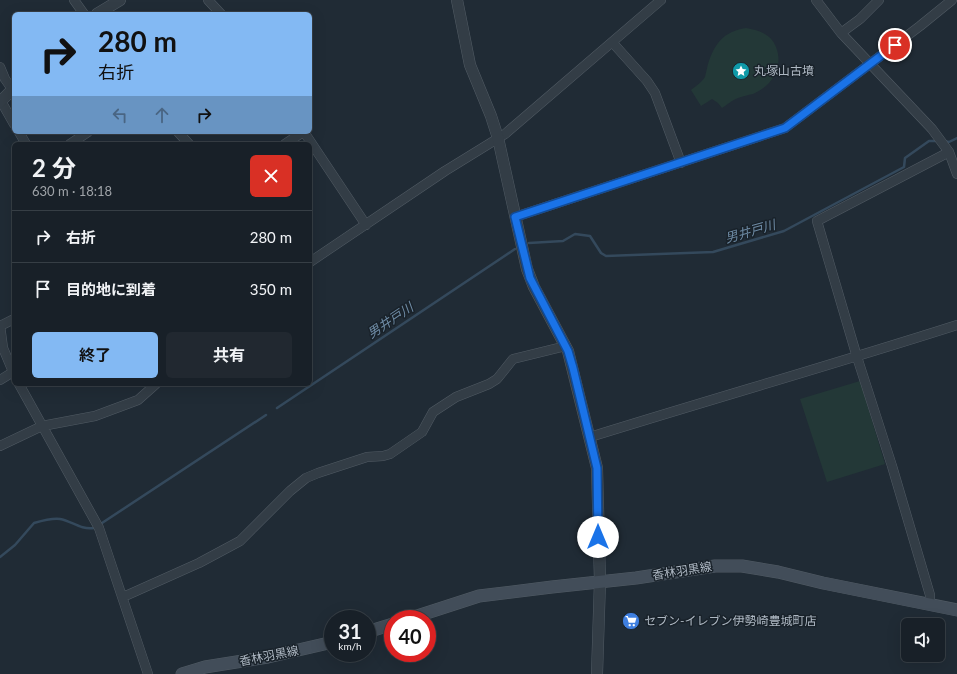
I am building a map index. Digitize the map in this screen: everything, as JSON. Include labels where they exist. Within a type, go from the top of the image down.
[{"type":"main road","name":"香林羽黒線","points":[[436,610],[479,596],[636,578],[715,566],[742,566],[778,572],[823,583],[957,610]]},
{"type":"main road","name":"香林羽黒線","points":[[182,674],[198,668],[268,657],[324,644]]},
{"type":"street","points":[[74,0],[83,12]]},
{"type":"street","points":[[100,12],[120,0]]},
{"type":"street","points":[[208,0],[219,12]]},
{"type":"street","points":[[457,0],[471,69],[491,116],[498,138],[530,278],[566,346],[572,363],[597,468],[600,581],[597,674]]},
{"type":"street","points":[[312,261],[505,134],[661,0]]},
{"type":"street","points":[[816,0],[841,33],[932,129],[949,152],[957,174]]},
{"type":"street","points":[[841,33],[860,19],[879,0]]},
{"type":"street","points":[[515,217],[785,128],[952,0]]},
{"type":"street","points":[[612,42],[655,93],[681,162]]},
{"type":"street","points":[[0,67],[5,79],[12,87]]},
{"type":"street","points":[[12,89],[1,102],[12,121]]},
{"type":"street","points":[[73,142],[85,134]]},
{"type":"street","points":[[180,134],[187,142]]},
{"type":"street","points":[[288,142],[300,134]]},
{"type":"street","points":[[312,145],[366,225]]},
{"type":"street","points":[[930,604],[930,595],[892,466],[857,357],[817,221],[949,152]]},
{"type":"street","points":[[12,320],[0,325],[3,348],[12,370]]},
{"type":"street","points":[[590,437],[725,395],[857,357],[957,325]]},
{"type":"street","points":[[123,597],[199,563],[240,540],[290,491],[306,478],[367,457],[390,454],[422,432],[433,412],[456,397],[489,384],[497,379],[514,359],[566,346]]},
{"type":"street","points":[[0,380],[12,374]]},
{"type":"street","points":[[20,386],[99,528],[148,674]]},
{"type":"street","points":[[0,446],[42,426],[95,416],[138,400],[153,386]]},
{"type":"green space","name":"丸塚山古墳","points":[[746,28],[764,33],[774,43],[778,54],[775,75],[760,91],[736,99],[722,108],[712,99],[701,106],[691,90],[705,77],[708,64],[717,44],[731,32]]},
{"type":"green space","points":[[860,381],[885,464],[827,482],[800,399]]},
{"type":"waterway","name":"男井戸川","points":[[944,141],[949,142],[957,138]]},
{"type":"waterway","name":"男井戸川","points":[[529,243],[563,241],[575,234],[590,236],[601,253],[606,256],[713,252],[784,231],[904,167],[905,158],[929,141],[937,141]]},
{"type":"waterway","name":"男井戸川","points":[[312,385],[515,249]]},
{"type":"waterway","name":"男井戸川","points":[[277,408],[310,386]]},
{"type":"waterway","name":"男井戸川","points":[[102,523],[266,415]]},
{"type":"waterway","name":"男井戸川","points":[[0,557],[15,545],[34,523],[50,519],[60,519],[80,527],[94,528]]},
{"type":"place","name":"丸塚山古墳","points":[[741,71]]},
{"type":"place","name":"セブン-イレブン伊勢崎豊城町店","points":[[631,621]]},
{"type":"route","points":[[598,537],[597,468],[573,368],[568,351],[530,278],[515,217],[785,128],[895,45]]}]
